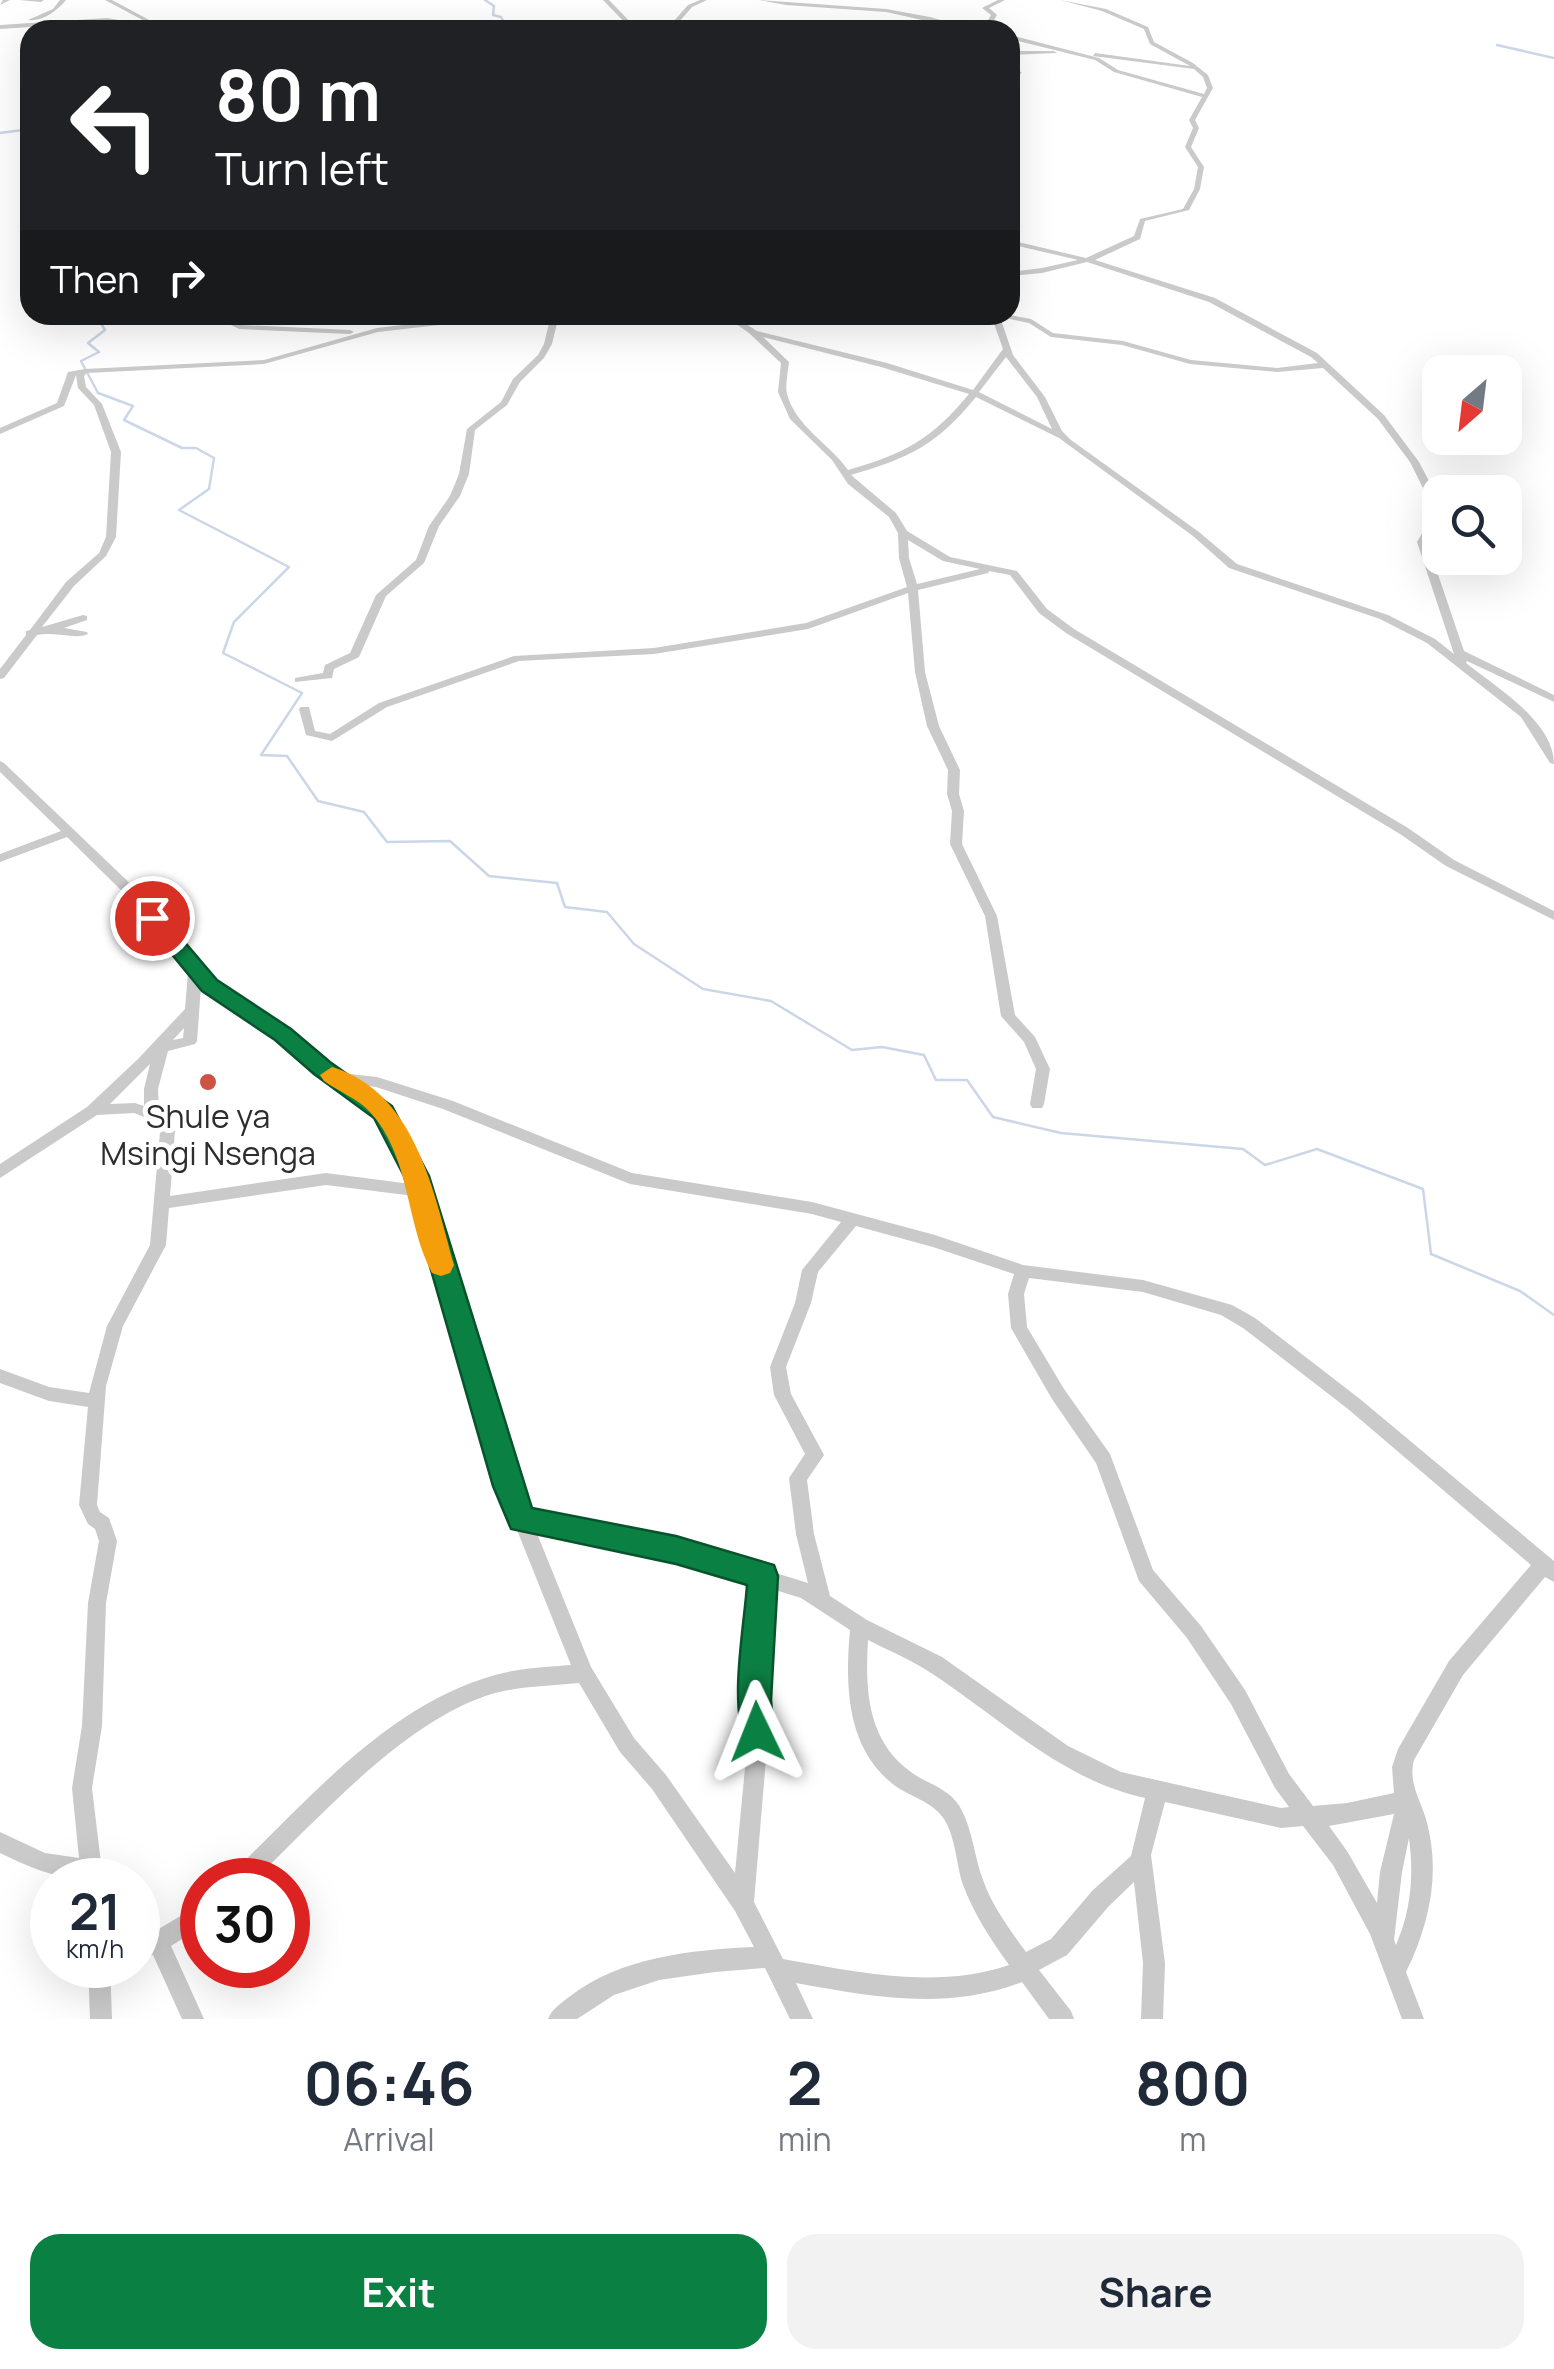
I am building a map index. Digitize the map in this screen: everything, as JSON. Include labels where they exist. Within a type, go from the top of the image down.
[{"type":"street","points":[[0,3],[7,0]]},
{"type":"street","points":[[26,0],[41,0]]},
{"type":"street","points":[[26,0],[37,12],[49,12]]},
{"type":"street","points":[[30,20],[64,0]]},
{"type":"street","points":[[99,0],[108,0],[147,20]]},
{"type":"street","points":[[606,0],[625,20]]},
{"type":"street","points":[[680,20],[690,6],[704,0]]},
{"type":"street","points":[[762,0],[806,8],[894,12],[929,20]]},
{"type":"street","points":[[991,20],[994,16],[985,8],[1002,0]]},
{"type":"street","points":[[1020,273],[1044,272],[1081,260],[1134,239],[1142,220],[1188,208],[1201,167],[1188,144],[1196,128],[1192,120],[1210,88],[1209,82],[1154,44],[1146,28],[1104,10],[1064,0]]},
{"type":"street","points":[[37,17],[66,14],[82,20]]},
{"type":"street","points":[[1020,40],[1102,60],[1116,71],[1204,96]]},
{"type":"street","points":[[1020,53],[1122,56],[1193,68]]},
{"type":"street","points":[[1020,245],[1216,301],[1310,352],[1324,365],[1402,442],[1432,496],[1434,522],[1422,542],[1464,667]]},
{"type":"street","points":[[1027,284],[1044,272]]},
{"type":"street","points":[[1020,319],[1052,335],[1123,343],[1190,362],[1262,370],[1324,365]]},
{"type":"street","points":[[239,325],[361,333]]},
{"type":"street","points":[[0,431],[61,404],[67,397],[71,374],[264,362],[361,333],[427,325]]},
{"type":"street","points":[[299,680],[327,677],[330,666],[356,656],[381,595],[420,561],[434,526],[452,500],[464,474],[471,429],[504,403],[518,378],[540,358],[553,325]]},
{"type":"street","points":[[741,325],[787,364],[782,392],[794,419],[811,432],[846,474],[893,515],[903,533],[938,555],[1018,576],[1043,611],[1070,631],[1393,824],[1450,864],[1554,916]]},
{"type":"street","points":[[1000,325],[1006,351],[1042,397],[1062,437]]},
{"type":"street","points":[[752,332],[884,364],[974,393],[1062,437],[1233,566],[1396,622],[1464,667],[1532,723],[1554,761]]},
{"type":"street","points":[[846,474],[919,446],[974,393],[1006,351]]},
{"type":"street","points":[[0,676],[70,584],[103,554],[113,528],[116,452],[98,404],[82,388],[80,376],[85,371]]},
{"type":"street","points":[[903,533],[903,554],[913,588],[918,660],[928,708],[953,765],[957,848],[991,916],[1008,1016],[1030,1040],[1042,1069],[1037,1104]]},
{"type":"street","points":[[304,709],[310,733],[332,738],[383,704],[518,658],[654,652],[808,626],[913,588],[992,570]]},
{"type":"street","points":[[30,633],[83,618]]},
{"type":"street","points":[[50,629],[83,634]]},
{"type":"street","points":[[1458,652],[1554,699]]},
{"type":"street","points":[[0,765],[144,906],[195,972],[384,1112],[409,1158],[421,1191],[508,1486],[584,1672],[627,1746],[659,1782],[743,1903],[802,2019]]},
{"type":"street","points":[[0,858],[70,832]]},
{"type":"street","points":[[152,1114],[151,1089],[162,1047],[190,1041],[195,972]]},
{"type":"street","points":[[0,1172],[92,1110],[151,1057],[164,1037],[192,1011]]},
{"type":"street","points":[[335,1077],[377,1082],[448,1105],[630,1178],[853,1219],[1023,1271],[1143,1286],[1196,1300],[1241,1318],[1354,1404],[1549,1569],[1456,1668],[1405,1756],[1402,1767],[1407,1798],[1418,1826],[1422,1890],[1414,1931],[1397,1967]]},
{"type":"street","points":[[89,1858],[82,1788],[92,1726],[98,1603],[108,1541],[103,1524],[94,1518],[88,1505],[96,1401],[115,1326],[158,1244],[168,1131],[152,1114],[135,1108],[92,1110]]},
{"type":"street","points":[[162,1203],[326,1179],[421,1191]]},
{"type":"street","points":[[822,1600],[805,1534],[798,1478],[816,1455],[783,1396],[778,1376],[781,1350],[802,1303],[810,1270],[853,1219]]},
{"type":"street","points":[[1023,1271],[1016,1294],[1019,1328],[1104,1460],[1146,1575],[1204,1646],[1238,1697],[1282,1781],[1340,1858],[1397,1967],[1414,2019]]},
{"type":"street","points":[[0,1376],[49,1394],[96,1401]]},
{"type":"street","points":[[522,1520],[676,1550],[763,1576],[822,1600],[860,1626],[935,1664],[1062,1754],[1119,1782],[1158,1794],[1226,1804],[1281,1818],[1342,1817],[1407,1798]]},
{"type":"street","points":[[743,1903],[758,1747],[755,1700],[763,1576]]},
{"type":"street","points":[[860,1626],[856,1678],[868,1738],[891,1770],[934,1795],[953,1815],[982,1903],[1063,2019]]},
{"type":"street","points":[[263,1858],[336,1788],[430,1716],[487,1686],[584,1672]]},
{"type":"street","points":[[1152,2019],[1154,1963],[1141,1861],[1158,1794]]},
{"type":"street","points":[[1384,1939],[1395,1851],[1407,1798]]},
{"type":"street","points":[[0,1842],[32,1858]]},
{"type":"street","points":[[559,2019],[596,1992],[665,1966],[717,1958],[775,1963],[852,1984],[925,1988],[994,1981],[1059,1948],[1101,1898],[1141,1861]]},
{"type":"street","points":[[160,1965],[193,2019]]},
{"type":"street","points":[[100,1988],[101,2019]]},
{"type":"waterway","points":[[485,0],[494,6],[493,15],[503,20]]},
{"type":"waterway","points":[[1497,45],[1554,58]]},
{"type":"waterway","points":[[0,133],[20,130]]},
{"type":"waterway","points":[[102,325],[105,330],[88,343],[99,352],[81,361],[98,393],[133,406],[124,420],[182,448],[196,448],[214,458],[209,489],[179,510],[289,567],[234,622],[223,653],[302,693],[261,755],[287,756],[318,801],[364,812],[387,842],[450,841],[489,876],[557,883],[565,907],[607,912],[634,944],[703,989],[771,1001],[852,1050],[882,1047],[924,1055],[936,1080],[967,1080],[993,1117],[1061,1133],[1243,1149],[1265,1165],[1317,1149],[1423,1189],[1431,1254],[1520,1291],[1554,1315]]},
{"type":"slow traffic","points":[[332,1075],[377,1104],[396,1132],[416,1176],[441,1265]]},
{"type":"place","name":"Shule ya Msingi Nsenga","points":[[208,1082]]},
{"type":"route","points":[[152,918],[210,986],[283,1034],[322,1068],[370,1098],[384,1112],[416,1176],[508,1486],[522,1520],[660,1546],[763,1576],[755,1700],[757,1732]]}]
